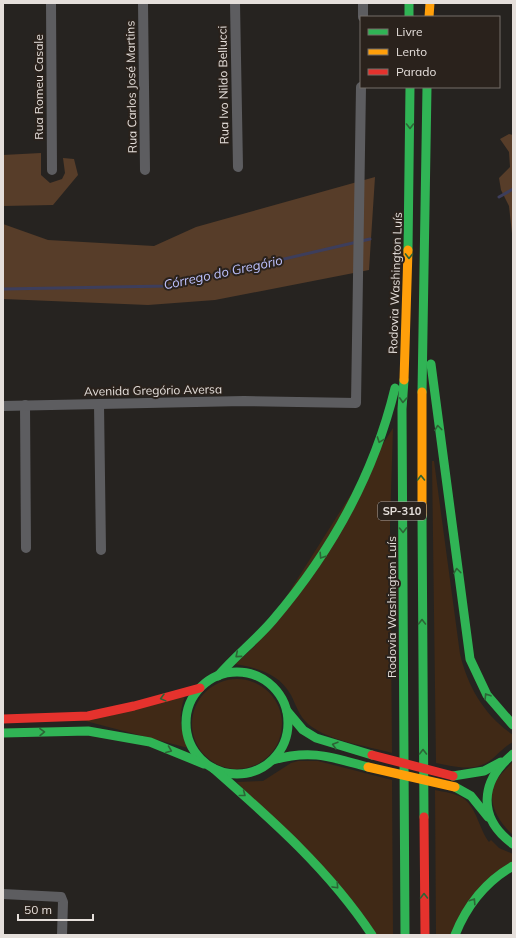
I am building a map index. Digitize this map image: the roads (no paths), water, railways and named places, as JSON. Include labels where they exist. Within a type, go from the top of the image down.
[{"type":"main road","points":[[409,3],[409,16]]},
{"type":"main road","points":[[429,16],[430,3]]},
{"type":"main road","name":"Rodovia Washington Luís","points":[[406,935],[402,409],[407,320],[410,88]]},
{"type":"main road","name":"SP-310","points":[[425,935],[421,444],[422,252],[427,88]]},
{"type":"main road","points":[[422,252],[430,358],[470,659],[476,676],[492,704],[513,725]]},
{"type":"main road","points":[[3,719],[88,716],[134,706],[200,688],[218,676],[227,664],[252,643],[293,596],[324,552],[351,506],[377,448],[392,405],[407,320]]},
{"type":"main road","points":[[218,676],[236,672],[253,675],[268,683],[280,695],[287,712],[288,729],[283,746],[273,760]]},
{"type":"main road","points":[[200,688],[190,702],[186,719],[188,737],[195,753],[255,803],[332,882],[356,911],[372,935]]},
{"type":"main road","points":[[287,712],[303,730],[316,738],[372,755],[453,776],[484,771],[513,754]]},
{"type":"main road","points":[[3,733],[88,731],[150,742],[229,774],[245,774],[260,769],[273,760],[289,755],[316,753],[465,791],[474,797],[501,835],[513,844]]},
{"type":"main road","points":[[493,825],[487,808],[487,790],[493,774],[504,760]]},
{"type":"main road","points":[[455,935],[477,895],[492,881],[513,866]]},
{"type":"street","name":"Rua Romeu Casale","points":[[51,3],[52,170]]},
{"type":"street","name":"Rua Carlos José Martins","points":[[143,3],[145,170]]},
{"type":"street","name":"Rua Ivo Nildo Bellucci","points":[[235,3],[238,167]]},
{"type":"street","points":[[363,3],[363,16]]},
{"type":"street","name":"Avenida Gregório Aversa","points":[[3,406],[303,401],[356,403],[361,88]]},
{"type":"street","points":[[99,404],[101,550]]},
{"type":"street","points":[[26,405],[26,548]]},
{"type":"street","points":[[3,894],[53,895],[63,898],[62,935]]},
{"type":"waterway","name":"Córrego do Gregório","points":[[499,197],[513,189]]},
{"type":"waterway","name":"Córrego do Gregório","points":[[3,289],[168,286],[370,239]]}]
